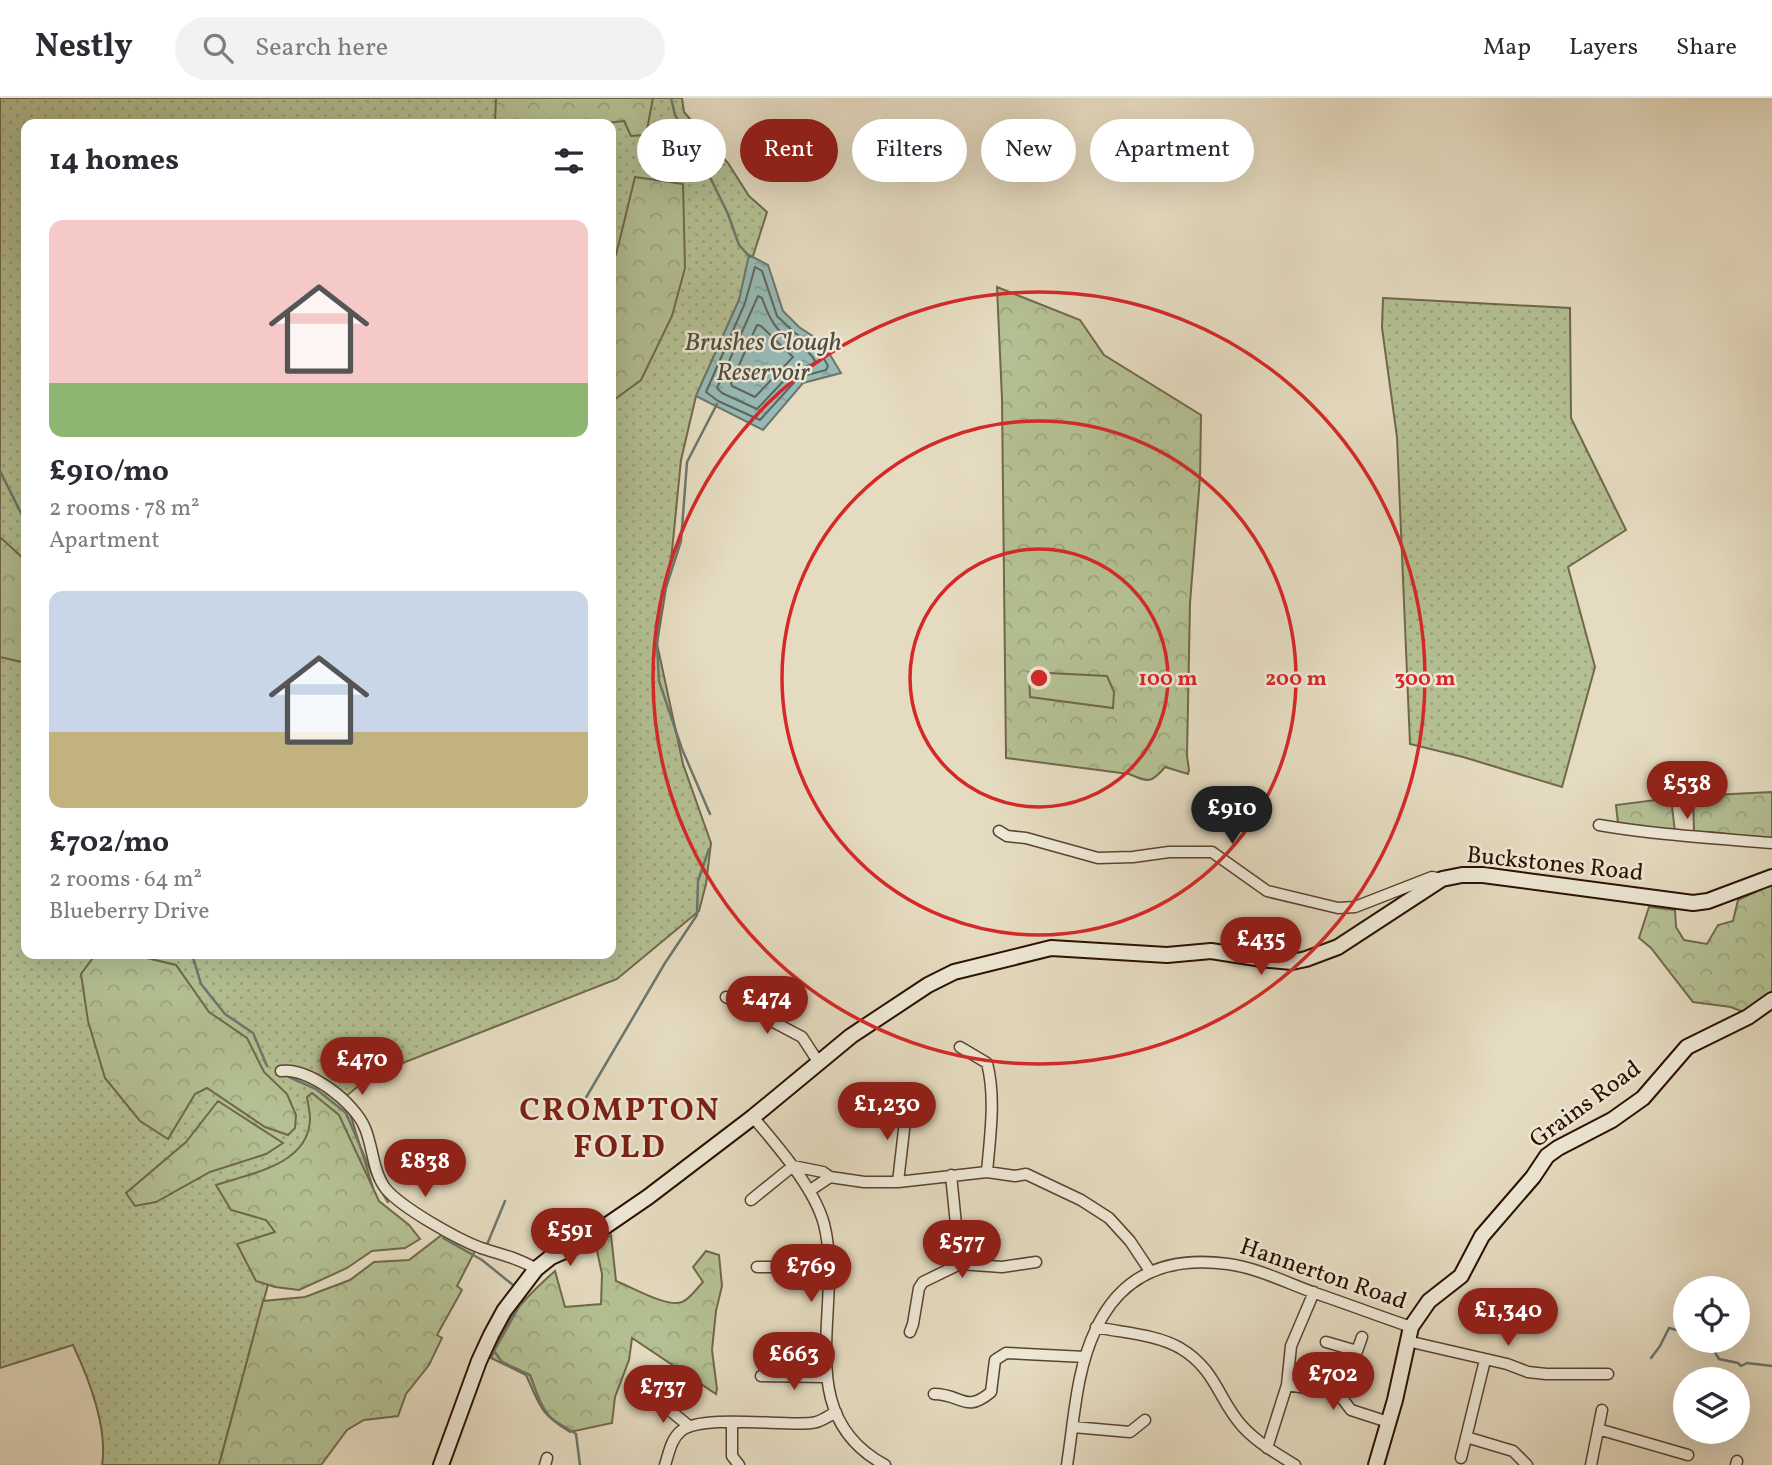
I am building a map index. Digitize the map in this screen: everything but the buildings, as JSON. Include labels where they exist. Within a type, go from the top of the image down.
[{"type":"main road","name":"Buckstones Road","points":[[441,1465],[491,1335],[504,1311],[536,1269],[551,1258],[578,1245],[640,1203],[753,1117],[851,1036],[891,1008],[954,972],[1051,948],[1167,955],[1211,951],[1292,962],[1338,947],[1442,879],[1462,875],[1693,903],[1708,901],[1772,877]]},
{"type":"main road","name":"Grains Road","points":[[1376,1465],[1395,1400],[1409,1334],[1429,1301],[1461,1276],[1482,1236],[1533,1177],[1547,1156],[1558,1147],[1612,1120],[1643,1098],[1687,1047],[1748,1017],[1772,1000]]},
{"type":"street","points":[[1599,825],[1676,837],[1708,836],[1772,843]]},
{"type":"street","points":[[999,831],[1007,836],[1027,838],[1098,858],[1169,852],[1212,852],[1266,891],[1338,908],[1355,906],[1432,877],[1442,879]]},
{"type":"street","points":[[726,997],[802,1037],[819,1063]]},
{"type":"street","points":[[960,1047],[987,1063],[991,1080],[987,1172]]},
{"type":"street","points":[[281,1071],[309,1076],[348,1105],[365,1126],[382,1182],[389,1192],[443,1231],[536,1269]]},
{"type":"street","points":[[882,1096],[900,1103],[905,1121],[898,1182]]},
{"type":"street","points":[[753,1117],[793,1167],[824,1223],[828,1267],[824,1347],[826,1377],[836,1412],[855,1441],[885,1465]]},
{"type":"street","points":[[751,1200],[793,1167],[823,1172],[830,1177],[864,1182],[898,1182],[987,1172],[1015,1176],[1026,1174],[1109,1217],[1130,1241],[1150,1271]]},
{"type":"street","points":[[951,1175],[960,1264]]},
{"type":"street","points":[[808,1191],[830,1177]]},
{"type":"street","name":"Hannerton Road","points":[[1067,1465],[1085,1357],[1096,1327],[1125,1286],[1150,1271],[1190,1261],[1230,1264],[1314,1292],[1409,1334],[1485,1360],[1546,1374],[1608,1374]]},
{"type":"street","points":[[910,1332],[914,1324],[919,1288],[923,1282],[960,1264],[1002,1267],[1036,1262]]},
{"type":"street","points":[[757,1267],[828,1267]]},
{"type":"street","points":[[1267,1448],[1287,1385],[1291,1346],[1314,1292]]},
{"type":"street","points":[[1096,1327],[1159,1339],[1181,1349],[1209,1373],[1242,1426],[1267,1448],[1295,1465]]},
{"type":"street","points":[[1341,1398],[1362,1337]]},
{"type":"street","points":[[767,1341],[824,1347]]},
{"type":"street","points":[[1326,1342],[1357,1351]]},
{"type":"street","points":[[934,1394],[949,1394],[963,1402],[980,1402],[991,1392],[995,1360],[1006,1353],[1085,1357]]},
{"type":"street","points":[[1461,1458],[1485,1360]]},
{"type":"street","points":[[761,1376],[826,1377]]},
{"type":"street","points":[[1287,1385],[1338,1393],[1352,1410],[1382,1420]]},
{"type":"street","points":[[657,1400],[689,1426]]},
{"type":"street","points":[[1591,1465],[1602,1410]]},
{"type":"street","points":[[665,1465],[673,1441],[689,1426],[719,1422],[815,1423],[836,1412]]},
{"type":"street","points":[[1073,1427],[1130,1432],[1144,1420]]},
{"type":"street","points":[[732,1423],[732,1456],[739,1465]]},
{"type":"street","points":[[1598,1429],[1688,1455]]},
{"type":"street","points":[[1466,1437],[1513,1451],[1527,1465]]},
{"type":"green space","points":[[0,98],[682,98],[684,112],[690,119],[637,119],[637,182],[726,182],[726,161],[749,196],[767,212],[739,300],[696,396],[681,460],[672,551],[657,644],[683,764],[711,843],[706,884],[699,911],[617,979],[372,1075],[345,1097],[373,1188],[272,1270],[219,1465],[102,1465],[100,1420],[73,1345],[0,1368]]},
{"type":"green space","points":[[496,98],[653,98],[649,119],[637,119],[637,136],[631,136],[624,121],[616,122],[616,119],[495,119]]},
{"type":"green space","points":[[635,177],[637,182],[683,184],[685,268],[672,316],[641,380],[616,398],[616,255]]},
{"type":"green space","points":[[997,287],[1080,320],[1104,355],[1201,415],[1200,478],[1190,603],[1188,774],[1165,767],[1152,779],[1145,780],[1129,774],[1006,758],[1002,399]]},
{"type":"green space","points":[[1383,298],[1570,308],[1571,418],[1626,530],[1568,567],[1595,667],[1562,787],[1410,744],[1397,437],[1382,328]]},
{"type":"green space","points":[[0,537],[21,556],[21,662],[0,657]]},
{"type":"green space","points":[[1029,672],[1107,676],[1114,692],[1113,708],[1030,697]]},
{"type":"green space","points":[[1772,792],[1772,840],[1694,832],[1693,796]]},
{"type":"green space","points":[[1671,798],[1675,832],[1636,828],[1618,823],[1616,805]]},
{"type":"green space","points":[[1772,884],[1772,994],[1743,1012],[1731,1007],[1693,1002],[1651,948],[1639,938],[1649,907],[1675,910],[1676,927],[1684,940],[1707,944],[1718,925],[1733,921],[1738,900]]},
{"type":"green space","points":[[92,959],[151,959],[176,965],[209,1012],[247,1038],[264,1072],[287,1094],[296,1115],[295,1128],[288,1135],[265,1127],[207,1088],[195,1094],[168,1139],[140,1121],[105,1078],[88,1021],[81,974]]},
{"type":"green space","points":[[312,1093],[339,1115],[379,1201],[409,1225],[420,1239],[405,1248],[372,1251],[347,1268],[299,1290],[275,1287],[256,1281],[237,1244],[275,1232],[266,1220],[231,1210],[216,1185],[275,1165],[300,1147],[307,1135],[310,1119],[307,1097]]},
{"type":"green space","points":[[218,1101],[283,1143],[266,1154],[210,1172],[156,1202],[135,1206],[126,1193],[186,1142]]},
{"type":"green space","points":[[443,1234],[476,1249],[457,1286],[462,1290],[437,1335],[442,1338],[429,1365],[406,1394],[398,1416],[364,1420],[347,1430],[321,1465],[219,1465],[263,1301],[305,1297],[350,1280],[374,1262],[409,1260]]},
{"type":"green space","points":[[611,1235],[616,1281],[668,1302],[685,1301],[703,1282],[693,1267],[706,1251],[719,1255],[722,1286],[712,1350],[716,1394],[632,1338],[629,1360],[615,1397],[612,1423],[570,1432],[552,1420],[542,1408],[526,1375],[491,1358],[517,1310],[555,1271],[565,1307],[601,1304],[602,1274],[596,1246]]},
{"type":"water","name":"Brushes Clough Reservoir","points":[[749,255],[768,265],[783,311],[799,327],[823,343],[841,373],[803,383],[763,430],[696,396],[739,300]]},
{"type":"waterway","points":[[671,98],[675,115],[705,167],[728,214],[739,245],[750,257]]},
{"type":"waterway","points":[[710,814],[682,749],[659,681],[657,644],[661,603],[681,541],[687,462],[717,404]]},
{"type":"waterway","points":[[0,471],[21,513]]},
{"type":"waterway","points":[[584,1101],[665,963],[697,915],[698,881],[709,849]]},
{"type":"waterway","points":[[194,959],[201,984],[225,1014],[253,1033],[267,1066]]},
{"type":"waterway","points":[[289,1077],[316,1089],[346,1113],[374,1179],[388,1202]]},
{"type":"waterway","points":[[486,1247],[505,1201]]},
{"type":"waterway","points":[[443,1238],[482,1260],[513,1285]]},
{"type":"waterway","points":[[525,1296],[494,1351],[502,1362],[530,1375],[546,1412],[576,1434],[580,1465]]},
{"type":"waterway","points":[[1651,1358],[1669,1328],[1673,1329]]},
{"type":"waterway","points":[[1715,1353],[1719,1359],[1741,1366],[1747,1363],[1772,1366]]},
{"type":"district","name":"CROMPTON FOLD","points":[[620,1130]]}]
